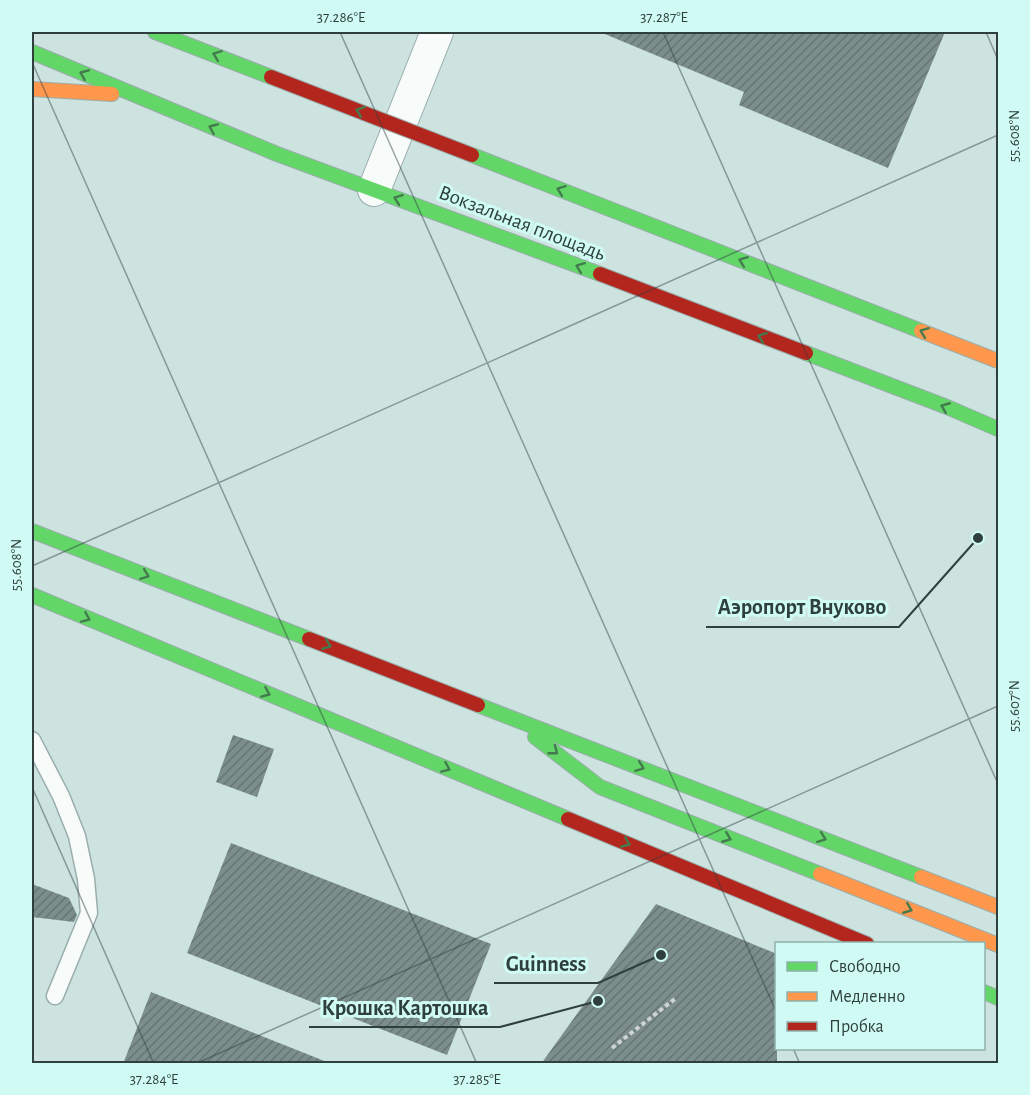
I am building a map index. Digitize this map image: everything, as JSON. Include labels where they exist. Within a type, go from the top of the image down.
[{"type":"main road","points":[[155,32],[999,362]]},
{"type":"main road","name":"Вокзальная площадь","points":[[32,52],[277,154],[570,262],[999,429]]},
{"type":"main road","points":[[32,89],[137,96]]},
{"type":"main road","points":[[32,531],[999,907]]},
{"type":"main road","points":[[32,595],[862,942]]},
{"type":"main road","points":[[507,716],[600,787],[999,945]]},
{"type":"main road","points":[[985,992],[999,998]]},
{"type":"street","points":[[374,190],[437,32]]},
{"type":"lane","points":[[32,740],[62,796],[77,836],[86,879],[89,913],[55,996]]},
{"type":"path","points":[[612,1047],[676,998]]},
{"type":"building","points":[[600,32],[945,32],[888,168],[739,105],[744,92]]},
{"type":"building","points":[[233,735],[274,749],[257,797],[216,782]]},
{"type":"building","points":[[231,843],[491,944],[447,1055],[187,953]]},
{"type":"building","points":[[32,884],[69,898],[77,915],[74,922],[32,917]]},
{"type":"building","points":[[656,904],[775,953],[777,1064],[541,1064]]},
{"type":"building","points":[[151,992],[327,1062],[326,1064],[123,1064]]},
{"type":"traffic: fast","points":[[155,32],[271,77]]},
{"type":"traffic: fast","points":[[32,52],[277,154],[600,274]]},
{"type":"traffic: fast","points":[[472,155],[921,331]]},
{"type":"traffic: fast","points":[[806,353],[998,429]]},
{"type":"traffic: fast","points":[[32,531],[309,639]]},
{"type":"traffic: fast","points":[[32,595],[568,819]]},
{"type":"traffic: fast","points":[[478,705],[921,877]]},
{"type":"traffic: fast","points":[[535,737],[600,787],[820,874]]},
{"type":"traffic: fast","points":[[985,992],[998,998]]},
{"type":"traffic: slow","points":[[32,89],[112,94]]},
{"type":"traffic: slow","points":[[921,331],[998,361]]},
{"type":"traffic: slow","points":[[820,874],[998,945]]},
{"type":"traffic: slow","points":[[921,877],[998,907]]},
{"type":"traffic: jam","points":[[271,77],[472,155]]},
{"type":"traffic: jam","points":[[600,274],[806,353]]},
{"type":"traffic: jam","points":[[309,639],[478,705]]},
{"type":"traffic: jam","points":[[568,819],[862,942]]},
{"type":"place","name":"Аэропорт Внуково","points":[[978,538]]},
{"type":"place","name":"Guinness","points":[[661,955]]},
{"type":"place","name":"Крошка Картошка","points":[[598,1001]]}]
